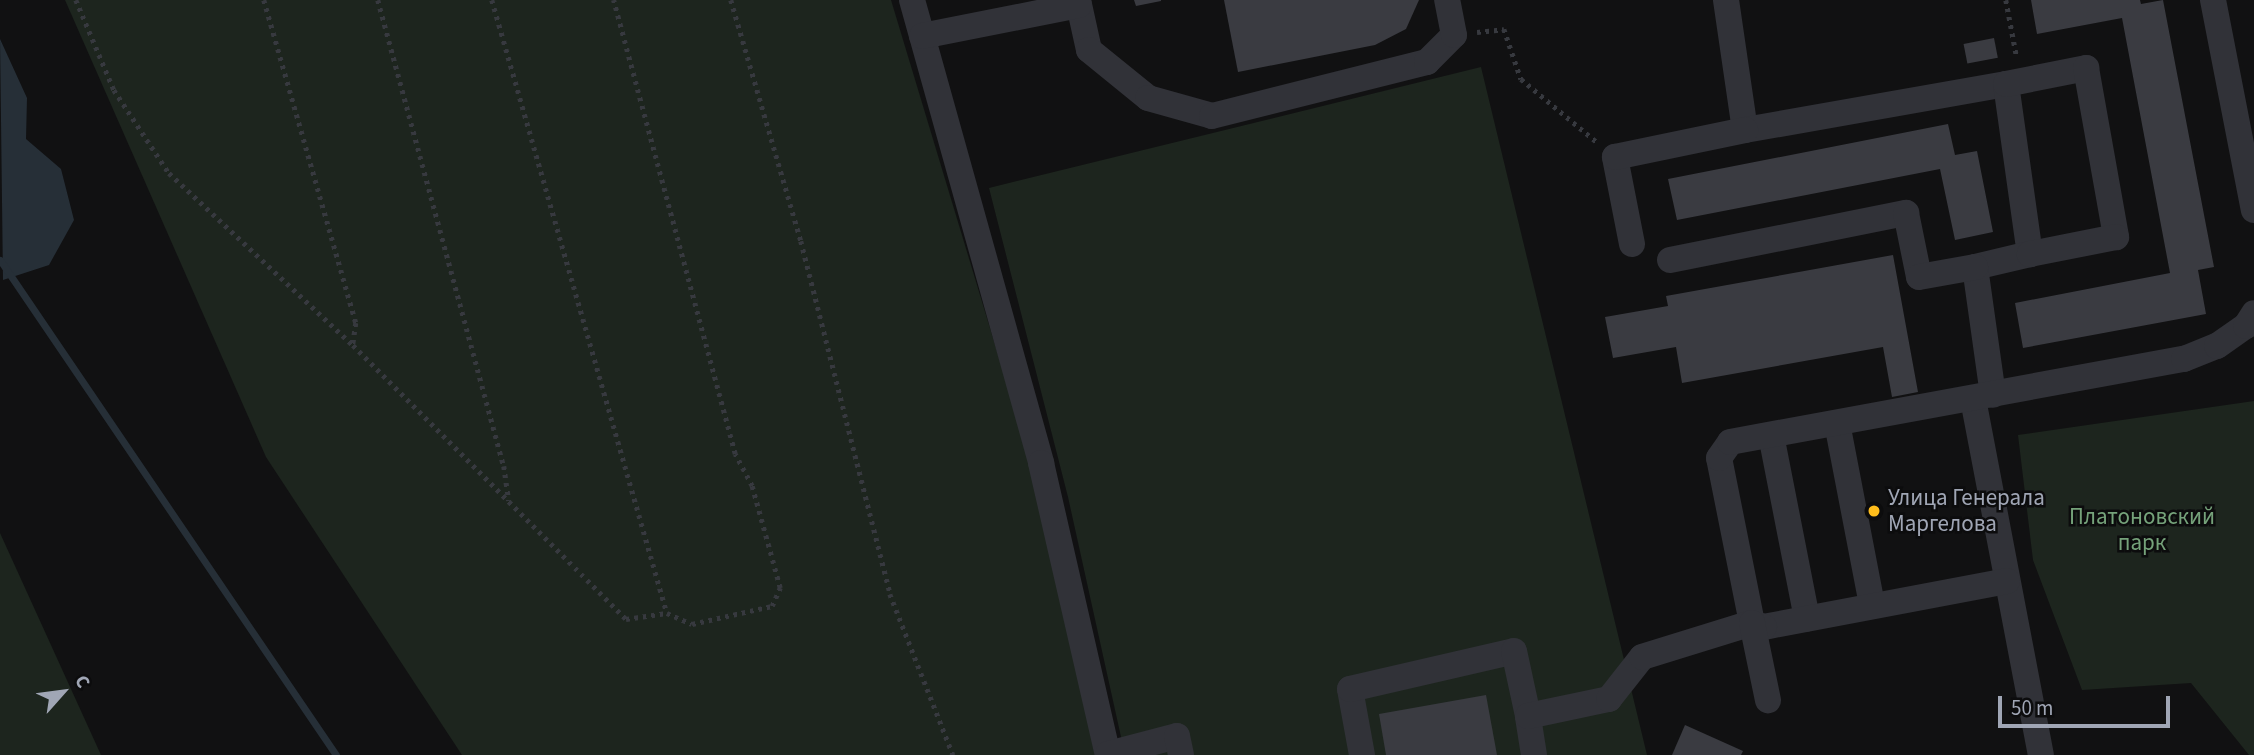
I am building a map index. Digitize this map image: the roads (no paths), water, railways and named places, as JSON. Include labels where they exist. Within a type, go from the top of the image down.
[{"type":"street","points":[[912,0],[1041,463],[1108,755],[1177,736],[1181,755]]},
{"type":"street","points":[[922,36],[1078,3],[1089,50],[1148,98],[1212,116],[1427,62],[1454,35],[1447,0]]},
{"type":"street","points":[[1726,0],[1745,130]]},
{"type":"street","points":[[2213,0],[2254,210]]},
{"type":"street","points":[[1632,244],[1615,157],[1745,130],[2086,68],[2116,237],[1919,277],[1906,213],[1670,260]]},
{"type":"street","points":[[2014,83],[2030,254]]},
{"type":"street","points":[[1975,267],[1983,397],[2007,581],[2041,755]]},
{"type":"street","points":[[1768,700],[1719,458],[1730,442],[2185,359],[2217,346],[2246,326],[2254,313]]},
{"type":"street","points":[[1837,424],[1872,605]]},
{"type":"street","points":[[1771,435],[1807,618]]},
{"type":"street","points":[[1528,716],[1609,699],[1642,657],[1752,623],[1764,627],[2007,581]]},
{"type":"street","points":[[1363,755],[1350,689],[1514,651],[1534,755]]},
{"type":"waterway","points":[[0,260],[336,755]]},
{"type":"place","name":"Улица Генерала Маргелова","points":[[1874,511]]},
{"type":"park label","name":"Платоновский парк","points":[[2142,530]]}]
